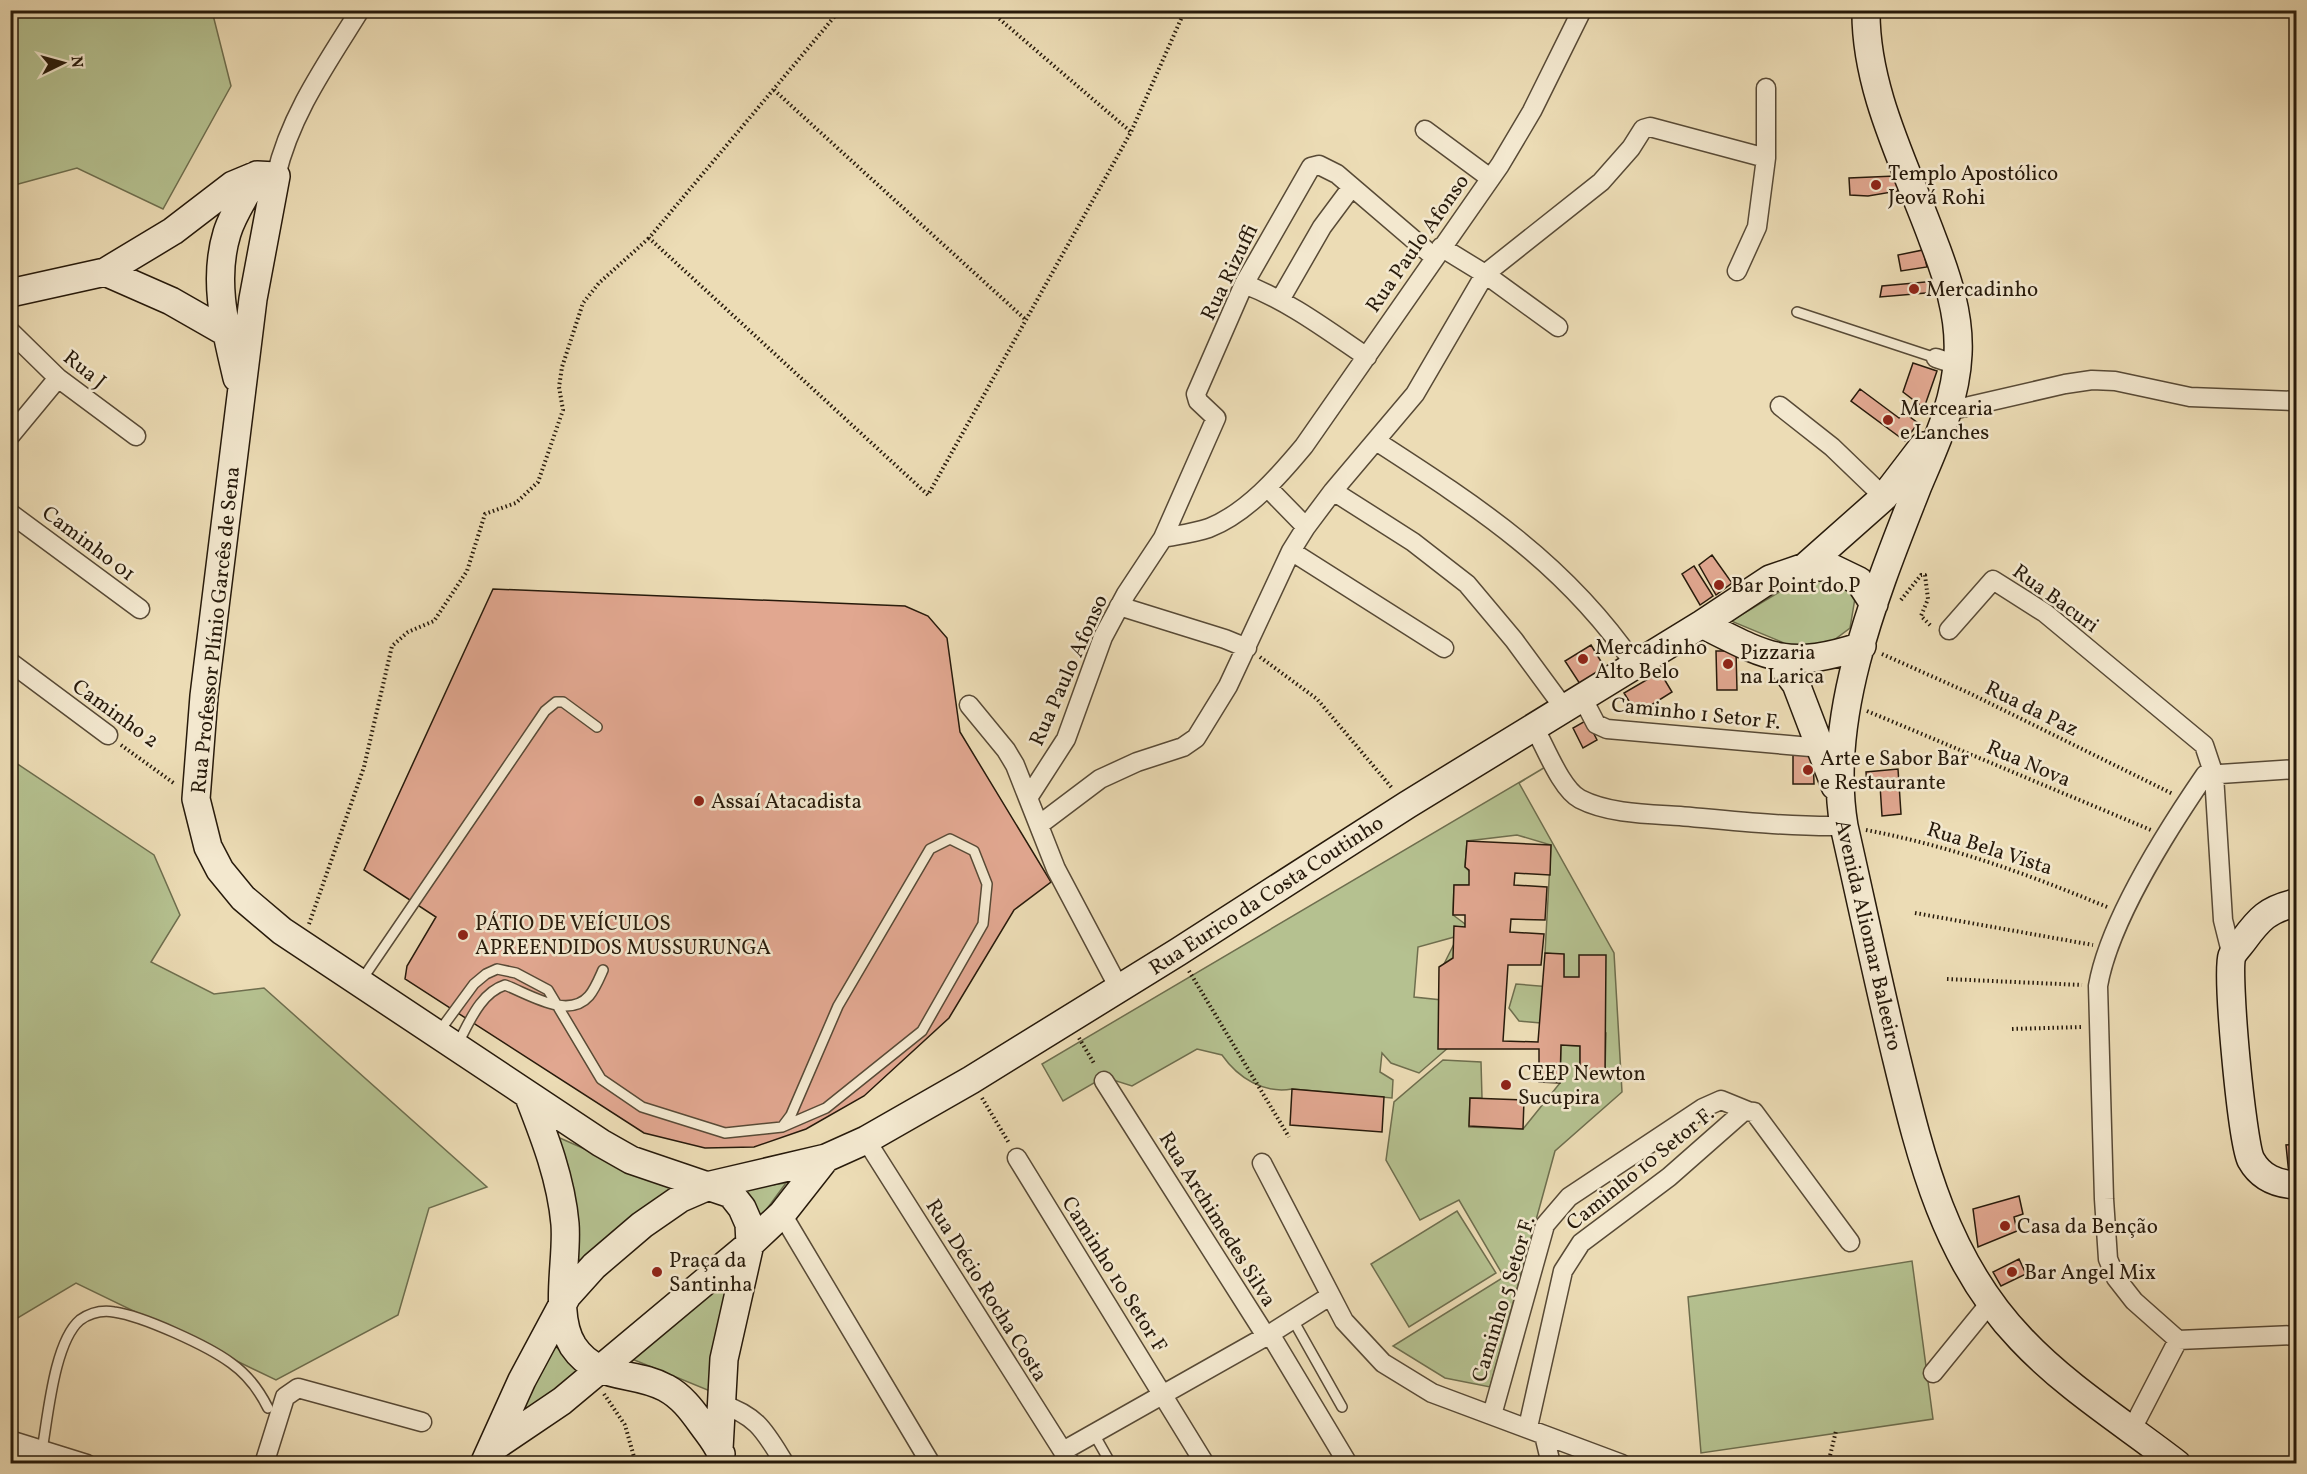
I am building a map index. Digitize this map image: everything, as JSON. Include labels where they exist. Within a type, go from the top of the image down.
[{"type":"main road","name":"Avenida Aliomar Baleeiro","points":[[1866,10],[1870,58],[1879,96],[1945,272],[1954,311],[1946,361],[1948,411],[1873,609],[1847,703],[1842,813],[1921,1158],[1946,1226],[1966,1267],[1990,1303],[2021,1339],[2061,1375],[2177,1464]]},
{"type":"main road","points":[[10,293],[105,272],[173,231],[233,185],[267,176]]},
{"type":"main road","name":"Rua Professor Plínio Garcês de Sena","points":[[238,334],[220,302],[227,232],[267,176]]},
{"type":"main road","name":"Rua Professor Plínio Garcês de Sena","points":[[267,176],[258,264],[238,334],[241,397],[204,696],[196,799],[208,847],[220,870],[249,904],[302,944],[446,1041],[631,1160],[711,1185],[731,1194],[742,1208],[749,1224],[750,1244]]},
{"type":"main road","points":[[105,272],[238,334]]},
{"type":"main road","points":[[1805,567],[1884,497],[1948,411]]},
{"type":"main road","name":"Rua Eurico da Costa Coutinho","points":[[711,1185],[826,1158],[866,1140],[1178,952],[1407,805],[1702,624],[1770,579],[1805,567],[1830,567],[1847,573],[1859,581],[1873,609]]},
{"type":"main road","points":[[1702,624],[1776,657],[1809,660],[1862,646]]},
{"type":"main road","points":[[1776,657],[1796,684],[1822,748],[1842,813]]},
{"type":"main road","points":[[2296,903],[2259,919],[2232,956],[2235,1048],[2245,1143],[2251,1160],[2262,1174],[2271,1181],[2296,1185]]},
{"type":"main road","points":[[529,1096],[558,1183],[565,1224],[566,1262],[562,1308],[566,1330],[592,1376]]},
{"type":"main road","name":"Rua Eurico da Costa Coutinho","points":[[750,1244],[783,1214],[826,1158]]},
{"type":"main road","points":[[489,1455],[522,1380],[567,1296],[594,1266],[642,1225],[681,1198],[711,1185]]},
{"type":"main road","points":[[489,1455],[562,1401],[750,1244]]},
{"type":"main road","points":[[722,1456],[721,1404],[724,1359],[750,1244]]},
{"type":"main road","points":[[592,1376],[647,1380],[667,1388],[688,1404],[722,1456]]},
{"type":"street","name":"Rua Paulo Afonso","points":[[1028,798],[1066,739],[1103,637],[1119,606],[1163,538],[1211,527],[1268,488],[1304,446],[1500,165],[1532,111],[1582,10]]},
{"type":"street","name":"Rua Professor Plínio Garcês de Sena","points":[[267,176],[353,14]]},
{"type":"street","points":[[1737,271],[1755,235],[1766,158],[1766,88]]},
{"type":"street","points":[[1039,825],[1100,779],[1137,762],[1184,747],[1196,738],[1228,686],[1291,551],[1333,491],[1415,394],[1485,274],[1601,182],[1631,148],[1643,129],[1650,127],[1766,158]]},
{"type":"street","points":[[1425,130],[1490,178]]},
{"type":"street","name":"Rua Rizuffi","points":[[1163,538],[1201,449],[1215,424],[1216,416],[1199,402],[1196,394],[1244,284],[1311,166],[1315,164],[1323,166],[1336,174],[1351,188],[1438,252],[1485,274],[1558,327]]},
{"type":"street","points":[[1280,300],[1322,227],[1351,188]]},
{"type":"street","points":[[1244,284],[1280,300],[1366,357]]},
{"type":"street","name":"Rua J","points":[[10,332],[58,378],[136,436]]},
{"type":"street","points":[[10,436],[58,378]]},
{"type":"street","points":[[1948,411],[2092,380],[2115,381],[2190,397],[2296,401]]},
{"type":"street","points":[[1780,406],[1832,447],[1884,497]]},
{"type":"street","points":[[1376,441],[1474,506],[1537,554],[1587,601],[1635,665]]},
{"type":"street","points":[[1268,488],[1306,527]]},
{"type":"street","name":"Caminho 1 Setor F.","points":[[1333,491],[1413,542],[1467,584],[1514,640],[1596,724],[1607,729],[1822,748]]},
{"type":"street","name":"Caminho 01","points":[[10,513],[140,609]]},
{"type":"street","points":[[1291,551],[1444,648]]},
{"type":"street","name":"Rua Bacuri","points":[[1949,630],[1993,580],[2045,613],[2204,745],[2214,775]]},
{"type":"street","points":[[1119,606],[1247,648]]},
{"type":"street","name":"Caminho 2","points":[[10,662],[108,735]]},
{"type":"street","points":[[969,705],[1006,750],[1056,869],[1119,988]]},
{"type":"street","points":[[1534,726],[1569,790],[1580,799],[1596,805],[1634,812],[1797,827],[1842,813]]},
{"type":"street","points":[[2296,769],[2205,775],[2166,836],[2123,914],[2108,948],[2098,986],[2104,1199],[2109,1259],[2116,1278],[2134,1301],[2178,1340],[2296,1335]]},
{"type":"street","points":[[2214,775],[2223,920],[2232,956]]},
{"type":"street","name":"Rua Archimedes Silva","points":[[1104,1081],[1268,1335],[1348,1464]]},
{"type":"street","name":"Caminho 5 Setor F.","points":[[1492,1415],[1545,1225],[1555,1212],[1569,1197],[1709,1105],[1721,1100],[1728,1101],[1748,1111]]},
{"type":"street","name":"Caminho 10 Setor F.","points":[[1536,1431],[1559,1284],[1571,1256],[1581,1243],[1609,1219],[1669,1177],[1740,1114],[1748,1111],[1754,1112],[1850,1242]]},
{"type":"street","name":"Rua Décio Rocha Costa","points":[[866,1140],[1067,1457]]},
{"type":"street","name":"Caminho 10 Setor F","points":[[1017,1158],[1205,1464]]},
{"type":"street","points":[[1262,1163],[1344,1321],[1383,1362],[1432,1393],[1622,1464]]},
{"type":"street","points":[[783,1214],[931,1464]]},
{"type":"street","points":[[1268,1335],[1329,1296]]},
{"type":"street","points":[[1933,1373],[1990,1303]]},
{"type":"street","name":"Rua Archimedes Silva","points":[[1067,1457],[1094,1434],[1162,1393],[1268,1335]]},
{"type":"street","points":[[2132,1429],[2178,1340]]},
{"type":"street","points":[[264,1464],[285,1397],[298,1388],[422,1422]]},
{"type":"street","points":[[721,1404],[742,1411],[754,1419],[764,1430],[785,1464]]},
{"type":"street","points":[[1536,1431],[1551,1464]]},
{"type":"street","points":[[20,1464],[26,1445],[87,1464]]},
{"type":"lane","points":[[1797,312],[1946,361]]},
{"type":"lane","points":[[360,983],[552,704],[563,702],[597,727]]},
{"type":"lane","points":[[446,1041],[474,984],[497,969],[516,973],[534,980],[548,990],[601,1079],[642,1107],[725,1133],[782,1127],[826,1108],[922,1031],[983,924],[987,884],[974,851],[950,838],[930,849],[838,1006],[791,1115],[782,1127]]},
{"type":"lane","points":[[446,1041],[493,989],[505,985],[558,1007],[581,1004],[590,995],[603,970]]},
{"type":"lane","points":[[26,1445],[69,1333],[80,1320],[95,1312],[113,1311],[132,1316],[213,1351],[247,1377],[259,1391],[268,1408]]},
{"type":"lane","points":[[1293,1320],[1342,1407]]},
{"type":"lane","points":[[1094,1434],[1111,1464]]},
{"type":"path","points":[[302,944],[364,767],[392,646],[408,632],[434,621],[467,571],[485,514],[516,503],[538,482],[563,410],[559,387],[562,367],[583,303],[599,283],[649,238],[840,10]]},
{"type":"path","points":[[989,10],[1131,132]]},
{"type":"path","points":[[649,238],[928,495],[1131,132],[1185,10]]},
{"type":"path","points":[[774,90],[1026,320]]},
{"type":"path","points":[[1873,609],[1898,602],[1915,579],[1926,575],[1928,599],[1921,616],[1931,626],[1949,630]]},
{"type":"path","name":"Rua da Paz","points":[[1862,646],[1967,693],[2187,801]]},
{"type":"path","points":[[1247,648],[1317,699],[1407,805]]},
{"type":"path","name":"Rua Nova","points":[[1847,703],[2166,836]]},
{"type":"path","name":"Caminho 2","points":[[108,735],[196,799]]},
{"type":"path","name":"Rua Bela Vista","points":[[1842,813],[2036,877],[2123,914]]},
{"type":"path","points":[[1915,913],[2108,948]]},
{"type":"path","points":[[1178,952],[1289,1137]]},
{"type":"path","points":[[1947,979],[2098,986]]},
{"type":"path","points":[[1068,1019],[1104,1081]]},
{"type":"path","points":[[2012,1029],[2099,1026]]},
{"type":"path","points":[[988,1108],[1017,1158]]},
{"type":"path","points":[[592,1376],[625,1425],[636,1464]]},
{"type":"path","points":[[1828,1464],[1836,1431]]},
{"type":"green space","points":[[11,10],[212,11],[231,86],[163,209],[77,168],[11,186]]},
{"type":"green space","points":[[1822,576],[1844,584],[1855,598],[1850,628],[1826,646],[1801,650],[1731,621],[1781,591]]},
{"type":"green space","points":[[10,759],[154,855],[180,915],[151,962],[214,994],[264,988],[487,1187],[429,1208],[398,1315],[276,1380],[76,1283],[11,1322]]},
{"type":"green space","points":[[1547,766],[1519,783],[1614,953],[1622,1092],[1555,1151],[1490,1387],[1445,1378],[1393,1346],[1504,1277],[1459,1200],[1420,1220],[1386,1160],[1394,1102],[1443,1060],[1481,1062],[1482,1098],[1470,1098],[1469,1127],[1523,1129],[1560,1083],[1561,1045],[1580,1046],[1580,1073],[1605,1073],[1606,1033],[1554,1031],[1552,1024],[1519,1021],[1509,1008],[1516,984],[1563,988],[1564,955],[1545,953],[1551,845],[1517,835],[1467,841],[1465,867],[1476,878],[1469,885],[1454,885],[1453,915],[1508,956],[1443,966],[1458,936],[1418,947],[1414,997],[1442,1000],[1449,1047],[1419,1073],[1391,1063],[1382,1053],[1380,1072],[1393,1080],[1392,1098],[1262,1087],[1236,1071],[1222,1055],[1197,1049],[1132,1086],[1104,1077],[1063,1101],[1042,1064]]},
{"type":"green space","points":[[553,1135],[676,1189],[580,1266]]},
{"type":"green space","points":[[786,1183],[758,1221],[743,1189]]},
{"type":"green space","points":[[1457,1211],[1496,1273],[1409,1327],[1371,1264]]},
{"type":"green space","points":[[1912,1261],[1933,1419],[1701,1453],[1688,1297]]},
{"type":"green space","points":[[728,1275],[710,1391],[627,1357]]},
{"type":"green space","points":[[555,1346],[581,1369],[511,1427]]},
{"type":"building","points":[[1895,176],[1898,191],[1868,196],[1850,195],[1849,178]]},
{"type":"building","points":[[1923,250],[1927,267],[1901,271],[1898,255]]},
{"type":"building","points":[[1936,281],[1937,292],[1880,297],[1882,286]]},
{"type":"building","points":[[1913,363],[1937,371],[1924,408],[1903,392]]},
{"type":"building","points":[[1860,389],[1899,418],[1903,412],[1918,423],[1905,441],[1851,401]]},
{"type":"building","points":[[1712,555],[1732,583],[1716,595],[1699,565]]},
{"type":"building","points":[[1694,566],[1713,596],[1700,605],[1682,574]]},
{"type":"building","name":"Assaí Atacadista","points":[[493,589],[905,606],[928,616],[947,638],[960,732],[1051,882],[1014,910],[949,1018],[864,1096],[806,1129],[754,1147],[705,1148],[644,1133],[405,979],[407,966],[436,917],[364,870]]},
{"type":"building","points":[[1591,645],[1605,668],[1580,684],[1565,661]]},
{"type":"building","points":[[1716,651],[1736,651],[1737,690],[1717,690]]},
{"type":"building","points":[[1660,672],[1672,692],[1637,714],[1624,693]]},
{"type":"building","points":[[1587,720],[1597,740],[1583,748],[1573,728]]},
{"type":"building","points":[[1793,751],[1813,751],[1814,784],[1793,784]]},
{"type":"building","points":[[1898,769],[1901,814],[1882,816],[1880,785],[1867,786],[1866,772]]},
{"type":"building","points":[[1467,841],[1551,845],[1550,875],[1515,873],[1514,885],[1547,887],[1545,920],[1511,919],[1510,932],[1544,934],[1541,965],[1508,965],[1503,1041],[1538,1042],[1545,953],[1564,954],[1564,977],[1579,977],[1579,955],[1606,955],[1605,1074],[1580,1073],[1580,1046],[1561,1045],[1560,1083],[1539,1082],[1539,1049],[1438,1049],[1439,967],[1453,958],[1454,926],[1465,927],[1465,915],[1453,915],[1454,885],[1469,885],[1469,870],[1465,867]]},
{"type":"building","points":[[1292,1089],[1384,1097],[1382,1132],[1290,1125]]},
{"type":"building","points":[[1470,1098],[1524,1100],[1523,1129],[1469,1126]]},
{"type":"building","points":[[2296,1144],[2296,1174],[2289,1175],[2286,1145]]},
{"type":"building","points":[[2019,1196],[2023,1214],[2014,1217],[2017,1231],[1978,1247],[1973,1209]]},
{"type":"building","points":[[2019,1259],[2026,1274],[2001,1286],[1993,1272]]},
{"type":"place","name":"Templo Apostólico Jeová Rohi","points":[[1876,185]]},
{"type":"place","name":"Mercadinho","points":[[1914,289]]},
{"type":"place","name":"Mercearia e Lanches","points":[[1888,420]]},
{"type":"place","name":"Bar Point do P","points":[[1719,585]]},
{"type":"place","name":"Mercadinho Alto Belo","points":[[1583,659]]},
{"type":"place","name":"Pizzaria na Larica","points":[[1728,664]]},
{"type":"place","name":"Arte e Sabor Bar e Restaurante","points":[[1808,770]]},
{"type":"place","name":"Assaí Atacadista","points":[[699,801]]},
{"type":"place","name":"PÁTIO DE VEÍCULOS APREENDIDOS MUSSURUNGA","points":[[463,935]]},
{"type":"place","name":"CEEP Newton Sucupira","points":[[1506,1085]]},
{"type":"place","name":"Casa da Benção","points":[[2005,1226]]},
{"type":"place","name":"Praça da Santinha","points":[[657,1272]]},
{"type":"place","name":"Bar Angel Mix","points":[[2012,1272]]}]
